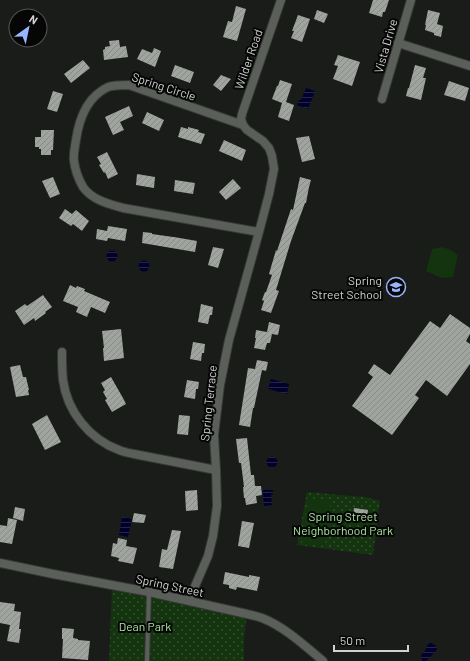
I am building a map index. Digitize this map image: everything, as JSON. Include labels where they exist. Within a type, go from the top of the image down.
[{"type":"street","name":"Wilder Road","points":[[243,125],[241,119],[242,114],[281,0]]},
{"type":"street","name":"Vista Drive","points":[[382,99],[411,0]]},
{"type":"street","points":[[398,43],[470,66]]},
{"type":"street","name":"Spring Circle","points":[[129,85],[243,125],[247,130],[263,141],[268,148],[272,156],[274,169],[259,232],[124,209],[93,197],[84,188],[78,176],[74,161],[78,127],[89,102],[97,94],[108,88],[129,85]]},
{"type":"street","name":"Spring Terrace","points":[[189,600],[208,556],[213,536],[217,506],[214,434],[220,385],[229,340],[259,232]]},
{"type":"street","points":[[62,352],[63,380],[66,395],[72,409],[83,425],[102,442],[120,451],[216,470]]},
{"type":"street","name":"Spring Street","points":[[0,563],[189,600],[262,618],[289,634],[323,661]]},
{"type":"lane","points":[[147,661],[149,592]]},
{"type":"green space","points":[[442,247],[451,250],[458,255],[453,277],[441,278],[426,271],[432,249]]},
{"type":"green space","name":"Spring Street Neighborhood Park","points":[[307,492],[365,497],[380,501],[373,555],[297,545]]},
{"type":"green space","points":[[308,498],[331,501],[325,546],[302,543]]},
{"type":"green space","name":"Dean Park","points":[[112,585],[247,614],[244,640],[244,661],[109,661]]},
{"type":"water","points":[[306,88],[315,91],[308,109],[297,105]]},
{"type":"water","points":[[110,251],[114,251],[116,252],[116,260],[110,261],[107,258],[107,254]]},
{"type":"water","points":[[142,261],[146,261],[148,262],[148,270],[142,271],[139,268],[139,264]]},
{"type":"water","points":[[271,379],[289,384],[287,394],[268,389]]},
{"type":"water","points":[[270,457],[274,457],[276,458],[276,466],[270,467],[267,464],[267,460]]},
{"type":"water","points":[[263,490],[273,490],[273,494],[271,495],[272,505],[264,506]]},
{"type":"water","points":[[122,517],[132,519],[128,537],[119,535]]},
{"type":"water","points":[[431,643],[435,645],[437,648],[436,651],[426,661],[422,661],[421,655],[425,651],[428,644]]},
{"type":"building","points":[[373,0],[389,0],[382,17],[369,13]]},
{"type":"building","points":[[236,6],[246,9],[237,41],[223,37],[228,21],[232,22]]},
{"type":"building","points":[[317,10],[328,14],[324,23],[314,19]]},
{"type":"building","points":[[428,10],[440,13],[437,24],[443,26],[441,37],[425,30]]},
{"type":"building","points":[[298,15],[310,19],[302,42],[291,38]]},
{"type":"building","points":[[119,40],[120,47],[126,46],[128,57],[104,60],[103,50],[105,47],[110,46],[109,41]]},
{"type":"building","points":[[154,48],[161,51],[155,67],[137,59],[142,49],[152,53]]},
{"type":"building","points":[[338,55],[360,62],[352,86],[333,79],[338,66],[334,65]]},
{"type":"building","points":[[83,60],[90,68],[71,83],[64,74]]},
{"type":"building","points":[[175,65],[194,72],[190,83],[171,76]]},
{"type":"building","points":[[415,65],[426,68],[423,78],[426,78],[421,100],[406,96]]},
{"type":"building","points":[[221,75],[231,79],[221,91],[213,85]]},
{"type":"building","points":[[280,80],[292,84],[286,102],[294,105],[289,121],[278,117],[282,103],[272,99]]},
{"type":"building","points":[[449,81],[469,88],[465,101],[444,95]]},
{"type":"building","points":[[53,91],[63,94],[57,112],[47,109]]},
{"type":"building","points":[[129,106],[133,116],[120,122],[124,130],[113,135],[105,117]]},
{"type":"building","points":[[147,112],[164,120],[159,131],[142,123]]},
{"type":"building","points":[[181,127],[199,130],[198,132],[205,134],[201,144],[178,137]]},
{"type":"building","points":[[41,130],[54,130],[53,150],[51,150],[51,155],[41,155],[41,149],[39,149],[39,147],[35,147],[35,137],[41,137]]},
{"type":"building","points":[[309,136],[315,159],[302,162],[296,138]]},
{"type":"building","points":[[224,140],[246,150],[242,161],[219,151]]},
{"type":"building","points":[[107,152],[118,174],[108,179],[105,172],[104,173],[99,165],[101,164],[97,157]]},
{"type":"building","points":[[137,174],[155,177],[154,188],[136,185]]},
{"type":"building","points":[[53,177],[60,194],[50,198],[42,181]]},
{"type":"building","points":[[300,177],[311,180],[306,203],[291,241],[276,290],[279,291],[271,313],[261,310],[264,301],[262,300],[272,275],[269,274],[276,250],[277,251],[291,209],[293,210]]},
{"type":"building","points":[[233,179],[241,188],[226,200],[219,192]]},
{"type":"building","points":[[175,180],[195,183],[193,194],[174,191]]},
{"type":"building","points":[[65,209],[72,214],[76,210],[89,221],[82,231],[73,224],[71,226],[59,218]]},
{"type":"building","points":[[108,226],[127,229],[125,241],[108,238],[107,241],[96,239],[97,229],[107,231]]},
{"type":"building","points":[[143,232],[197,241],[195,252],[142,243]]},
{"type":"building","points":[[213,247],[224,249],[218,268],[208,265]]},
{"type":"building","points":[[70,285],[76,288],[77,286],[85,289],[84,291],[110,302],[105,313],[91,307],[87,317],[76,312],[78,307],[63,301]]},
{"type":"building","points":[[43,295],[52,307],[35,321],[34,318],[24,325],[15,311],[25,304],[27,306]]},
{"type":"building","points":[[201,304],[213,307],[212,315],[210,315],[208,324],[198,322]]},
{"type":"building","points":[[450,314],[470,328],[470,334],[466,341],[470,344],[470,364],[447,396],[426,380],[415,395],[419,398],[392,435],[352,406],[373,377],[368,373],[374,364],[390,375],[430,321],[440,328]]},
{"type":"building","points":[[269,322],[280,325],[278,335],[272,334],[270,343],[267,343],[265,350],[254,348],[256,330],[267,332]]},
{"type":"building","points":[[121,329],[124,358],[104,361],[102,331]]},
{"type":"building","points":[[193,342],[205,344],[201,361],[190,359]]},
{"type":"building","points":[[257,360],[268,362],[266,371],[262,370],[250,427],[239,425],[248,368],[255,369]]},
{"type":"building","points":[[20,365],[23,377],[26,377],[29,395],[16,397],[10,367]]},
{"type":"building","points":[[111,377],[126,404],[112,412],[105,400],[107,399],[103,392],[105,390],[101,383]]},
{"type":"building","points":[[187,380],[199,382],[198,389],[196,389],[195,399],[184,397]]},
{"type":"building","points":[[47,415],[61,442],[45,450],[32,424]]},
{"type":"building","points":[[179,415],[190,416],[188,435],[177,434]]},
{"type":"building","points":[[247,438],[251,475],[254,475],[255,486],[261,486],[262,495],[256,496],[257,503],[246,505],[241,463],[239,463],[236,439]]},
{"type":"building","points":[[197,490],[198,510],[186,511],[185,491]]},
{"type":"building","points":[[15,507],[25,509],[23,521],[13,518]]},
{"type":"building","points":[[354,508],[368,510],[367,518],[353,516]]},
{"type":"building","points":[[134,513],[146,515],[144,523],[132,522]]},
{"type":"building","points":[[8,518],[17,520],[12,544],[0,542],[0,525],[7,526]]},
{"type":"building","points":[[242,521],[254,523],[249,548],[238,546]]},
{"type":"building","points":[[172,530],[181,531],[173,569],[159,567],[162,549],[167,550]]},
{"type":"building","points":[[118,538],[127,540],[126,546],[137,548],[133,564],[118,561],[119,558],[111,556],[113,543],[117,544]]},
{"type":"building","points":[[225,572],[249,577],[249,575],[260,577],[257,591],[237,587],[236,590],[229,588],[229,585],[223,584]]},
{"type":"building","points":[[0,602],[15,604],[14,611],[21,612],[19,643],[7,641],[10,625],[0,623]]},
{"type":"building","points":[[62,628],[74,629],[73,638],[90,641],[88,660],[62,658]]},
{"type":"place","name":"Spring Street School","points":[[396,287]]}]
